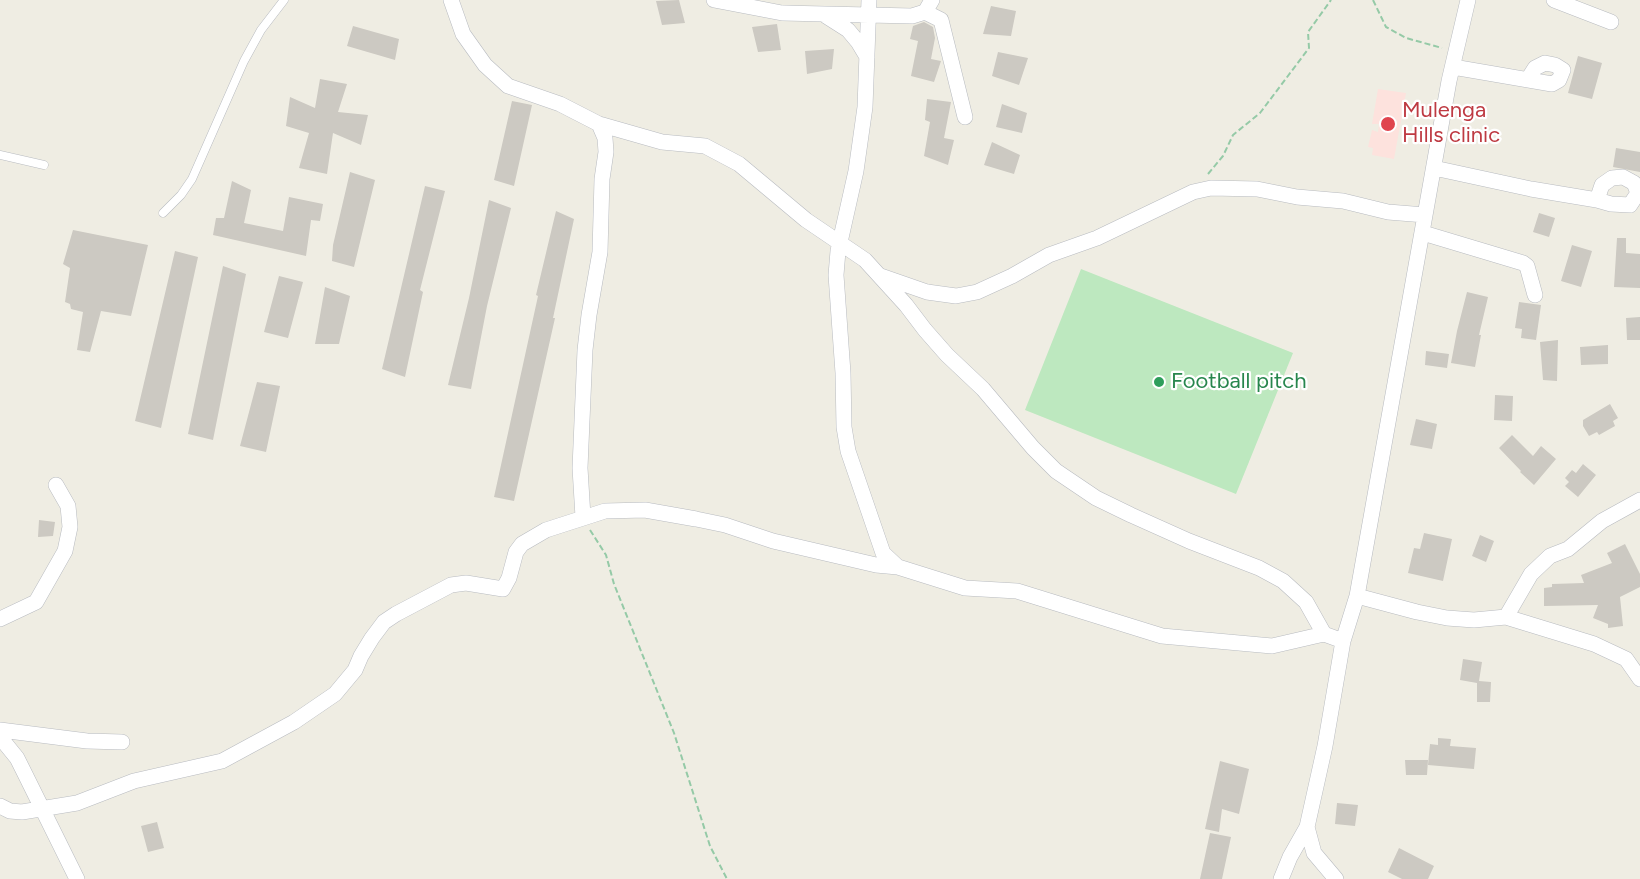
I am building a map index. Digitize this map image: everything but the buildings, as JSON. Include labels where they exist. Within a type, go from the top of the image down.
[{"type":"street","points":[[451,0],[463,34],[484,65],[508,86],[560,105],[599,124],[662,142],[705,146],[739,164],[806,220],[865,260],[925,330],[983,389],[1033,448],[1056,471],[1096,498],[1131,515],[1189,541],[1259,568],[1283,581],[1306,602],[1324,634]]},
{"type":"street","points":[[714,0],[782,13],[824,15],[912,16],[928,6],[941,20],[965,117]]},
{"type":"street","points":[[869,0],[862,132],[836,275],[843,373],[844,427],[848,451],[882,553],[898,567]]},
{"type":"street","points":[[1281,879],[1307,827],[1325,746],[1343,640],[1357,596],[1454,59],[1468,0]]},
{"type":"street","points":[[1554,0],[1611,22]]},
{"type":"street","points":[[824,15],[848,30],[867,57]]},
{"type":"street","points":[[1454,59],[1528,79]]},
{"type":"street","points":[[583,517],[580,468],[585,350],[600,252],[602,179],[606,152],[605,138],[599,124]]},
{"type":"street","points":[[1434,168],[1531,189],[1597,200]]},
{"type":"street","points":[[881,276],[935,293],[956,296],[977,292],[1049,255],[1097,238],[1193,192],[1211,188],[1257,189],[1343,201],[1388,212],[1425,215]]},
{"type":"street","points":[[1423,233],[1523,263],[1527,266],[1535,295]]},
{"type":"street","points":[[0,619],[36,602],[65,551],[70,527],[68,506],[56,485]]},
{"type":"street","points":[[1506,617],[1531,574],[1550,556],[1568,549],[1602,521],[1640,500]]},
{"type":"street","points":[[0,806],[9,811],[22,812],[78,803],[142,779],[222,761],[315,709],[340,689],[356,670],[361,656],[384,622],[396,614],[451,585],[466,583],[503,589],[509,578],[516,552],[522,544],[546,530],[605,511],[645,510],[725,525],[773,541],[876,565],[898,567],[965,588],[1017,591],[1162,636],[1272,646],[1324,634],[1343,640]]},
{"type":"street","points":[[1357,596],[1447,618],[1473,620],[1506,617],[1593,644],[1626,659],[1640,679]]},
{"type":"street","points":[[0,729],[87,741],[122,742]]},
{"type":"street","points":[[0,737],[17,758],[77,879]]},
{"type":"street","points":[[1307,827],[1314,853],[1336,879]]},
{"type":"lane","points":[[163,213],[181,195],[192,178],[244,61],[261,30],[284,0]]},
{"type":"lane","points":[[0,155],[44,165]]},
{"type":"path","points":[[1208,174],[1223,156],[1233,135],[1260,113],[1309,48],[1308,32],[1331,0]]},
{"type":"path","points":[[1373,0],[1386,27],[1406,38],[1419,40],[1454,59]]},
{"type":"path","points":[[583,517],[606,555],[614,584],[674,733],[710,846],[727,879]]},
{"type":"shaded area","name":"Mulenga Hills clinic","points":[[1378,89],[1406,93],[1394,159],[1372,155],[1373,148],[1368,147],[1372,130],[1378,132],[1379,124],[1372,124]]},
{"type":"green space","name":"Football pitch","points":[[1081,269],[1293,353],[1236,494],[1025,410]]},
{"type":"place","name":"Mulenga Hills clinic","points":[[1388,124]]},
{"type":"place","name":"Football pitch","points":[[1159,382]]}]
